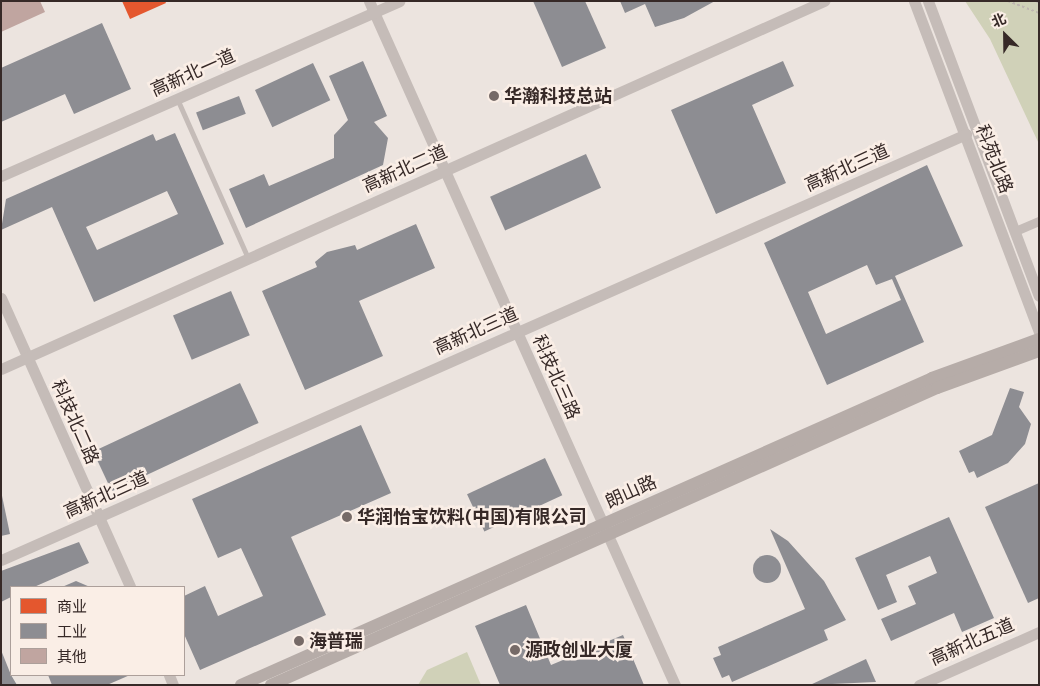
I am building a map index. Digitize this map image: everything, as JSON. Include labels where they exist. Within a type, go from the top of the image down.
[{"type":"main road","name":"朗山路","points":[[270,685],[932,378],[1039,339]]},
{"type":"main road","name":"朗山路","points":[[241,685],[937,388],[1039,351]]},
{"type":"street","name":"科技北三路","points":[[369,1],[675,685]]},
{"type":"street","name":"高新北一道","points":[[1,176],[399,1]]},
{"type":"street","name":"高新北二道","points":[[1,369],[824,1]]},
{"type":"street","name":"科苑北路","points":[[914,1],[966,134],[1039,331]]},
{"type":"street","name":"科苑北路","points":[[928,1],[1039,296]]},
{"type":"street","name":"高新北三道","points":[[1,560],[966,134]]},
{"type":"street","points":[[1015,232],[1039,221]]},
{"type":"street","name":"科技北二路","points":[[1,298],[130,586]]},
{"type":"street","name":"高新北五道","points":[[919,685],[1039,632]]},
{"type":"lane","points":[[178,99],[248,259]]},
{"type":"path","points":[[1008,1],[1039,13]]},
{"type":"path","points":[[1037,1],[1039,6]]},
{"type":"green space","points":[[965,1],[1039,1],[1039,144],[990,39]]},
{"type":"green space","points":[[467,652],[481,685],[418,685],[427,670]]},
{"type":"building: 商业","points":[[122,1],[165,1],[166,3],[130,19]]},
{"type":"building: 工业","points":[[533,1],[585,1],[606,48],[562,67]]},
{"type":"building: 工业","points":[[620,1],[715,1],[684,18],[655,27],[645,4],[625,13]]},
{"type":"building: 工业","points":[[102,23],[131,89],[74,114],[65,94],[1,122],[1,68]]},
{"type":"building: 工业","points":[[363,61],[387,116],[374,122],[388,138],[383,165],[246,228],[229,189],[264,174],[269,186],[334,158],[334,135],[348,120],[329,76]]},
{"type":"building: 工业","points":[[783,61],[794,86],[752,105],[786,183],[716,214],[671,110]]},
{"type":"building: 工业","points":[[313,63],[330,100],[272,127],[255,90]]},
{"type":"building: 工业","points":[[239,96],[246,114],[203,130],[196,112]]},
{"type":"building: 工业","points":[[175,133],[224,244],[94,302],[52,207],[1,230],[6,199],[153,134],[156,141]],"holes":[[[167,191],[178,214],[97,250],[86,227]]]},
{"type":"building: 工业","points":[[586,154],[601,188],[505,231],[490,197]]},
{"type":"building: 工业","points":[[927,165],[963,246],[895,276],[924,342],[827,385],[764,243]],"holes":[[[867,265],[876,285],[892,279],[901,300],[826,334],[808,292]]]},
{"type":"building: 工业","points":[[416,224],[435,268],[359,301],[383,356],[305,390],[262,291],[317,267],[315,262],[327,252],[355,245],[357,250]]},
{"type":"building: 工业","points":[[231,291],[250,335],[192,360],[173,316]]},
{"type":"building: 工业","points":[[240,383],[259,423],[112,491],[93,451]]},
{"type":"building: 工业","points":[[1010,388],[1024,392],[1019,407],[1031,424],[1025,444],[1008,463],[977,478],[974,471],[969,473],[959,451],[992,435]]},
{"type":"building: 工业","points":[[361,425],[391,493],[291,537],[326,615],[200,670],[185,636],[185,596],[205,586],[218,616],[263,596],[241,548],[218,558],[192,499]]},
{"type":"building: 工业","points":[[545,458],[562,495],[484,532],[467,494]]},
{"type":"building: 工业","points":[[1039,483],[1039,598],[1028,603],[985,507]]},
{"type":"building: 工业","points":[[1,491],[10,534],[1,536]]},
{"type":"building: 工业","points":[[949,517],[994,618],[962,632],[954,613],[891,641],[881,619],[916,604],[908,586],[937,573],[930,556],[886,575],[897,602],[878,610],[855,558]]},
{"type":"building: 工业","points":[[770,529],[788,541],[824,581],[846,620],[824,630],[828,640],[732,682],[729,675],[722,678],[713,658],[721,655],[718,647],[805,609]]},
{"type":"building: 工业","points":[[79,542],[89,563],[36,586],[10,586],[10,598],[1,602],[1,571]]},
{"type":"building: 工业","points":[[767,555],[777,559],[781,569],[777,579],[767,583],[757,579],[753,569],[757,559]]},
{"type":"building: 工业","points":[[76,581],[88,586],[64,586]]},
{"type":"building: 工业","name":"源政创业大厦","points":[[526,605],[551,665],[623,635],[644,685],[500,685],[475,626]]},
{"type":"building: 工业","points":[[1,650],[10,676],[17,685],[1,685]]},
{"type":"building: 工业","points":[[866,659],[876,682],[810,685]]},
{"type":"building: 工业","points":[[48,676],[128,676],[107,685],[52,685]]},
{"type":"building: 其他","points":[[1,1],[40,1],[45,12],[1,32]]},
{"type":"place","name":"华瀚科技总站","points":[[494,96]]},
{"type":"place","name":"华润怡宝饮料(中国)有限公司","points":[[347,517]]},
{"type":"place","name":"海普瑞","points":[[299,641]]},
{"type":"place","name":"源政创业大厦","points":[[515,650]]}]
